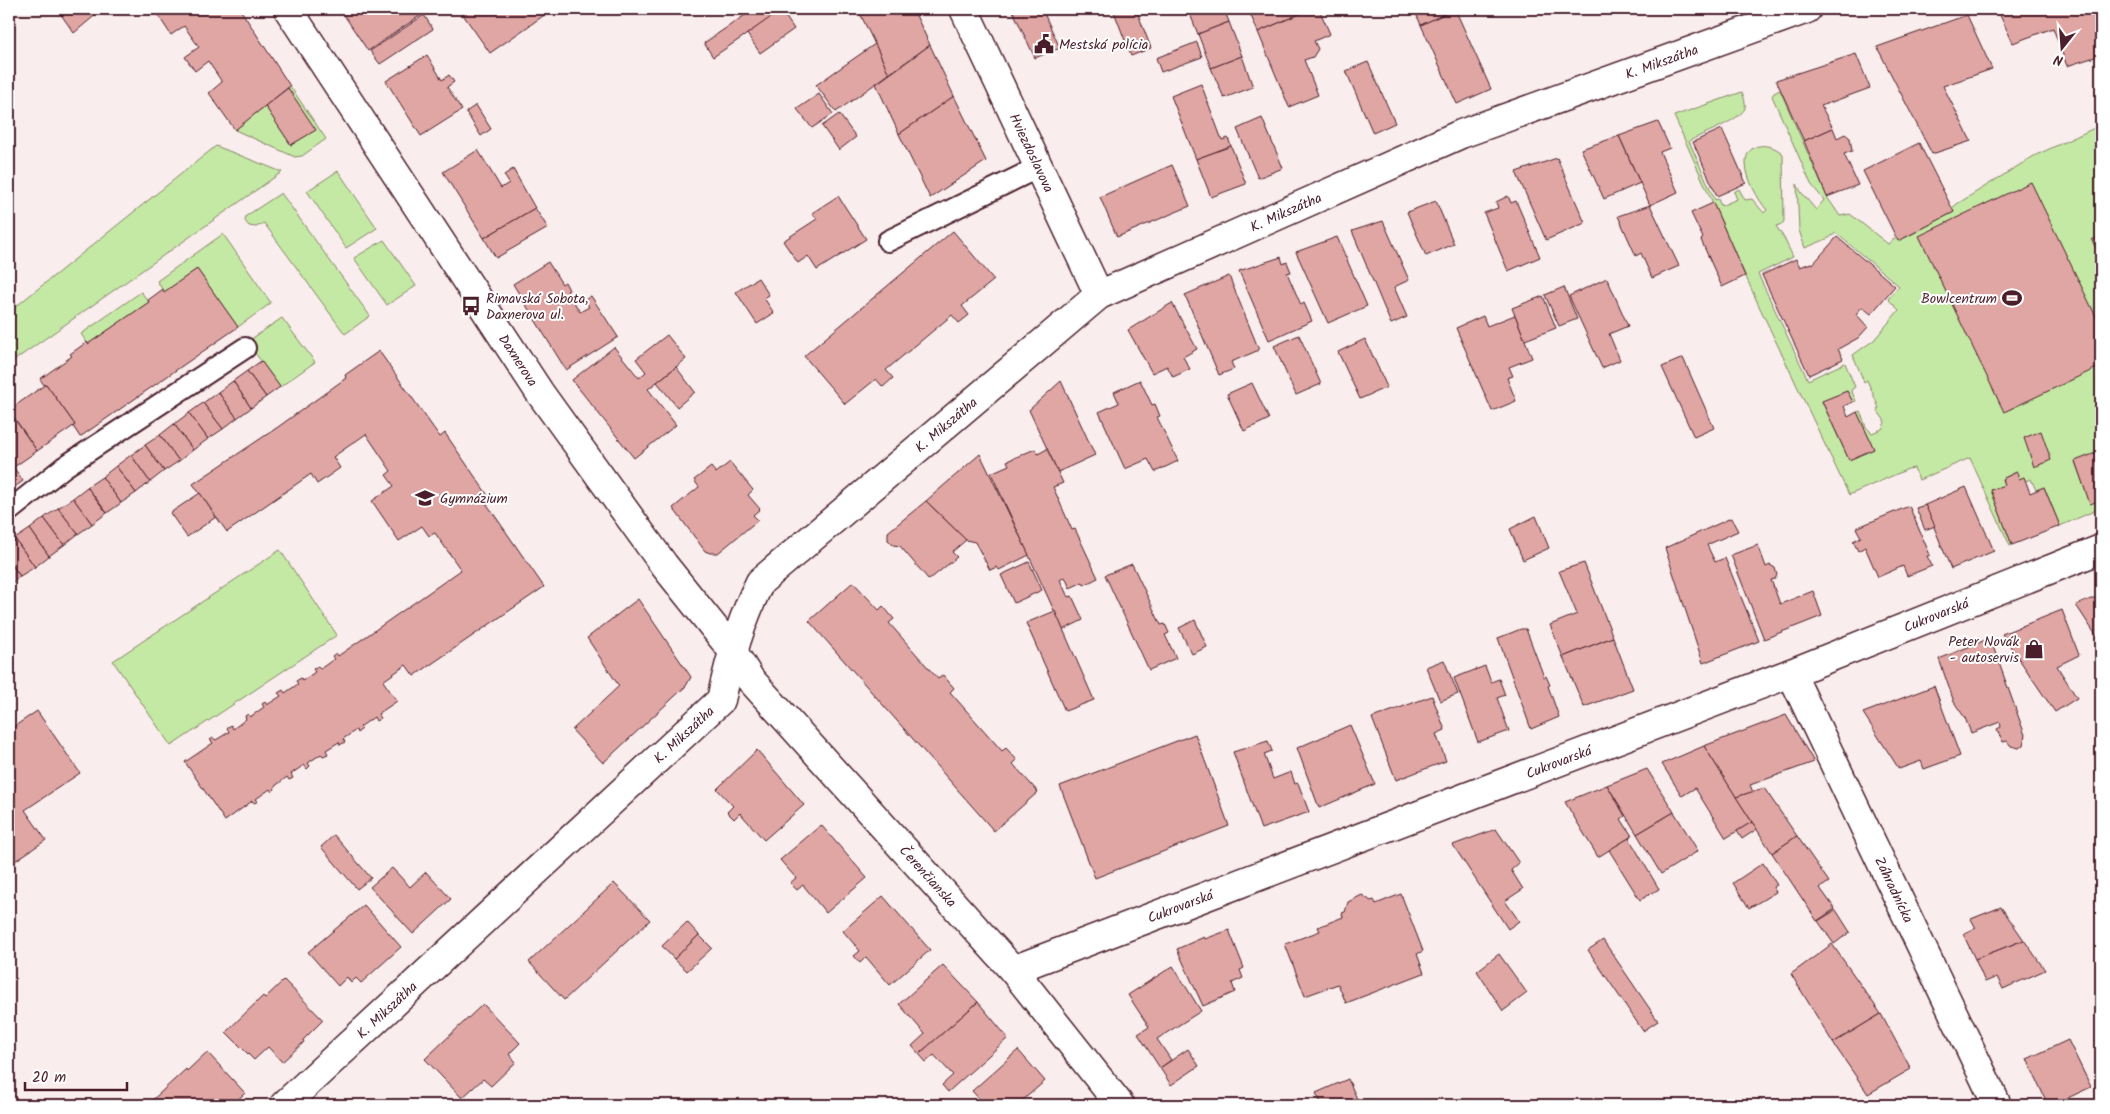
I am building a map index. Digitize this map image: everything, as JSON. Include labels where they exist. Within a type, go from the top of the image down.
[{"type":"street","name":"Daxnerova","points":[[288,9],[540,393],[664,566],[732,650]]},
{"type":"street","name":"Hviezdoslavova","points":[[964,9],[1100,295]]},
{"type":"street","name":"K. Mikszátha","points":[[284,1105],[721,700],[732,650],[746,610],[760,582],[1100,295],[1461,134],[1808,9]]},
{"type":"street","name":"Cukrovarská","points":[[1013,970],[1792,673],[2101,548]]},
{"type":"street","name":"Čerenčianska","points":[[732,650],[750,679],[1013,970],[1120,1105]]},
{"type":"street","name":"Záhradnícka","points":[[1792,673],[1997,1105]]},
{"type":"lane","points":[[888,241],[1039,167]]},
{"type":"lane","points":[[9,511],[64,468],[245,348]]},
{"type":"green space","points":[[290,86],[326,139],[302,156],[295,157],[235,130],[265,106],[291,145],[315,130],[288,88]]},
{"type":"green space","points":[[1780,90],[1827,197],[1840,216],[1850,214],[1888,244],[1897,237],[1899,241],[1954,212],[1952,208],[1957,204],[2034,156],[2101,125],[2101,235],[2092,241],[2101,257],[2101,451],[2075,462],[2090,503],[2101,500],[2101,508],[2060,526],[2044,487],[2036,490],[2031,479],[2025,481],[2019,479],[2016,472],[2002,479],[2004,485],[1991,490],[2012,545],[2010,546],[1970,458],[1919,480],[1914,468],[1908,469],[1849,495],[1759,306],[1674,116],[1742,92],[1745,108],[1742,113],[1689,141],[1715,200],[1718,199],[1721,206],[1737,199],[1734,192],[1739,189],[1745,200],[1752,199],[1764,213],[1767,210],[1750,182],[1746,164],[1747,156],[1750,151],[1760,146],[1772,147],[1783,154],[1784,221],[1776,226],[1793,257],[1758,274],[1808,380],[1845,363],[1855,387],[1851,390],[1856,401],[1853,402],[1847,391],[1822,402],[1849,460],[1874,449],[1857,412],[1860,411],[1866,427],[1872,433],[1882,429],[1885,423],[1877,409],[1879,408],[1867,380],[1864,382],[1853,355],[1874,340],[1899,310],[1888,299],[1899,286],[1836,233],[1805,248],[1799,230],[1797,184],[1816,210],[1824,200],[1811,184],[1772,96]]},
{"type":"green space","points":[[216,146],[282,172],[9,364],[9,312]]},
{"type":"green space","points":[[338,171],[377,228],[346,248],[307,191]]},
{"type":"green space","points":[[281,193],[370,316],[345,334],[264,223],[256,227],[249,226],[245,221],[246,216]]},
{"type":"green space","points":[[223,234],[271,303],[238,327],[197,269],[164,292],[157,281]]},
{"type":"green space","points":[[384,240],[416,286],[387,305],[354,258]]},
{"type":"green space","points":[[141,292],[149,302],[88,344],[81,334]]},
{"type":"green space","points":[[282,318],[315,362],[280,387],[247,342]]},
{"type":"green space","points":[[280,550],[337,635],[171,746],[113,661]]},
{"type":"building","points":[[57,9],[96,9],[99,12],[74,33]]},
{"type":"building","points":[[154,9],[240,9],[290,86],[235,130],[209,93],[222,82],[208,61],[195,71],[185,57],[199,47],[184,26],[171,35]]},
{"type":"building","points":[[340,9],[417,9],[421,15],[368,51]]},
{"type":"building","points":[[459,9],[553,9],[490,53]]},
{"type":"building","points":[[754,9],[778,9],[780,12],[713,57],[704,43]]},
{"type":"building","points":[[858,9],[913,9],[930,45],[889,74]]},
{"type":"building","points":[[1012,9],[1042,9],[1060,48],[1035,58]]},
{"type":"building","points":[[1113,9],[1136,9],[1151,48],[1131,56]]},
{"type":"building","points":[[1188,9],[1224,9],[1229,22],[1198,34]]},
{"type":"building","points":[[1248,9],[1281,10],[1311,9],[1258,32]]},
{"type":"building","points":[[1311,9],[1319,9],[1330,34],[1314,41],[1318,49],[1313,57],[1304,60],[1318,95],[1289,107],[1258,32]]},
{"type":"building","points":[[1414,9],[1455,9],[1421,25]]},
{"type":"building","points":[[1455,9],[1491,89],[1457,104],[1421,25]]},
{"type":"building","points":[[1997,9],[2101,9],[2101,55],[2067,66],[2053,28],[2013,43]]},
{"type":"building","points":[[781,10],[794,29],[760,53],[747,34]]},
{"type":"building","points":[[424,15],[433,29],[380,64],[370,51]]},
{"type":"building","points":[[1967,15],[1992,69],[1943,86],[1971,141],[1932,154],[1877,47]]},
{"type":"building","points":[[1229,22],[1242,56],[1211,68],[1198,34]]},
{"type":"building","points":[[1197,42],[1202,57],[1161,72],[1156,58]]},
{"type":"building","points":[[875,44],[889,74],[836,112],[816,85]]},
{"type":"building","points":[[930,45],[954,96],[899,134],[876,84]]},
{"type":"building","points":[[1856,54],[1870,88],[1821,106],[1833,128],[1804,141],[1776,80]]},
{"type":"building","points":[[427,55],[442,80],[449,75],[454,82],[447,87],[462,110],[421,136],[386,81]]},
{"type":"building","points":[[1242,56],[1253,87],[1224,98],[1211,68]]},
{"type":"building","points":[[1368,62],[1395,123],[1373,133],[1346,71]]},
{"type":"building","points":[[1201,84],[1222,140],[1228,138],[1231,146],[1196,159],[1171,96]]},
{"type":"building","points":[[288,88],[316,130],[291,145],[265,106]]},
{"type":"building","points":[[819,94],[833,114],[812,128],[797,109]]},
{"type":"building","points":[[954,96],[986,161],[930,198],[899,134]]},
{"type":"building","points":[[476,105],[491,129],[481,136],[466,112]]},
{"type":"building","points":[[839,114],[856,137],[839,150],[822,126]]},
{"type":"building","points":[[1262,118],[1283,168],[1258,178],[1237,129]]},
{"type":"building","points":[[1658,122],[1670,148],[1660,152],[1678,192],[1650,205],[1619,136]]},
{"type":"building","points":[[1833,128],[1837,138],[1845,134],[1850,138],[1852,151],[1844,154],[1858,185],[1827,197],[1804,141]]},
{"type":"building","points":[[1722,129],[1746,183],[1717,196],[1693,142]]},
{"type":"building","points":[[1619,136],[1640,183],[1604,199],[1581,149]]},
{"type":"building","points":[[1919,143],[1954,212],[1898,241],[1863,171]]},
{"type":"building","points":[[1231,146],[1246,184],[1211,197],[1196,159]]},
{"type":"building","points":[[478,150],[501,188],[509,183],[504,175],[513,169],[535,208],[484,238],[443,172]]},
{"type":"building","points":[[1557,158],[1585,223],[1546,240],[1516,172]]},
{"type":"building","points":[[1172,165],[1190,206],[1117,237],[1100,197]]},
{"type":"building","points":[[2031,182],[2101,327],[2101,366],[2004,412],[1919,236]]},
{"type":"building","points":[[838,196],[866,239],[817,270],[808,256],[798,263],[783,241],[817,219],[812,213]]},
{"type":"building","points":[[1508,196],[1511,203],[1516,201],[1540,257],[1508,271],[1484,213],[1498,208],[1496,202]]},
{"type":"building","points":[[1436,201],[1454,244],[1426,256],[1407,212]]},
{"type":"building","points":[[1713,203],[1745,276],[1722,287],[1691,213]]},
{"type":"building","points":[[1650,205],[1679,266],[1652,278],[1641,253],[1636,256],[1618,216]]},
{"type":"building","points":[[535,208],[548,228],[496,258],[484,238]]},
{"type":"building","points":[[1383,221],[1409,280],[1394,287],[1407,317],[1391,324],[1352,231]]},
{"type":"building","points":[[953,231],[994,280],[962,306],[969,315],[959,323],[952,315],[886,370],[893,378],[883,387],[876,379],[845,404],[804,356]]},
{"type":"building","points":[[2101,235],[2101,257],[2092,240]]},
{"type":"building","points":[[1337,237],[1367,306],[1328,323],[1296,252]]},
{"type":"building","points":[[1837,237],[1895,286],[1871,314],[1862,307],[1856,314],[1868,327],[1858,338],[1838,349],[1843,359],[1809,375],[1762,275],[1796,259],[1800,267],[1813,264]]},
{"type":"building","points":[[1281,257],[1283,264],[1287,262],[1291,272],[1287,273],[1301,305],[1304,303],[1312,321],[1269,340],[1239,271]]},
{"type":"building","points":[[548,262],[562,284],[565,282],[569,290],[567,291],[580,312],[589,307],[585,300],[591,296],[618,337],[566,370],[513,284]]},
{"type":"building","points":[[197,269],[238,327],[80,437],[73,426],[75,425],[46,384],[44,385],[40,379],[72,356],[70,354],[87,342],[88,344],[149,302],[148,300],[163,289],[164,292]]},
{"type":"building","points":[[1229,276],[1259,350],[1231,362],[1234,369],[1219,375],[1185,295]]},
{"type":"building","points":[[758,278],[769,295],[764,298],[774,313],[757,324],[736,292]]},
{"type":"building","points":[[1607,278],[1628,326],[1609,334],[1620,360],[1602,368],[1569,296]]},
{"type":"building","points":[[1564,287],[1577,319],[1559,326],[1545,295]]},
{"type":"building","points":[[1543,296],[1556,328],[1525,340],[1512,308]]},
{"type":"building","points":[[1172,303],[1197,349],[1183,357],[1190,369],[1173,377],[1167,366],[1152,373],[1128,330]]},
{"type":"building","points":[[1515,315],[1532,358],[1509,367],[1513,376],[1507,378],[1516,401],[1492,411],[1456,328],[1483,316],[1487,326]]},
{"type":"building","points":[[667,335],[686,359],[648,389],[676,425],[634,458],[572,380],[614,347],[639,378],[646,372],[636,359]]},
{"type":"building","points":[[1299,335],[1321,384],[1296,395],[1274,346]]},
{"type":"building","points":[[1365,339],[1387,387],[1360,399],[1338,352]]},
{"type":"building","points":[[379,351],[440,437],[445,433],[489,497],[484,500],[544,587],[414,676],[406,665],[383,681],[397,701],[378,714],[381,718],[376,721],[374,717],[360,727],[362,729],[357,733],[356,730],[343,739],[345,742],[340,745],[339,742],[326,750],[328,754],[323,756],[321,754],[308,763],[310,766],[307,769],[304,765],[291,774],[293,778],[289,780],[287,777],[274,787],[275,789],[272,792],[270,789],[256,799],[258,801],[255,803],[252,801],[225,821],[185,762],[213,743],[210,740],[213,738],[216,740],[229,732],[227,728],[231,725],[233,729],[246,719],[245,716],[248,714],[250,717],[264,707],[262,704],[265,702],[267,705],[281,696],[278,693],[283,690],[285,693],[298,684],[296,681],[301,678],[302,681],[315,672],[313,669],[318,666],[320,669],[334,659],[332,656],[336,653],[338,656],[461,570],[435,533],[429,536],[422,526],[399,541],[372,501],[394,486],[386,475],[391,471],[366,434],[333,457],[340,468],[317,484],[311,474],[227,532],[193,484],[278,427],[346,378],[345,375]]},
{"type":"building","points":[[1683,358],[1714,428],[1694,437],[1662,367]]},
{"type":"building","points":[[261,361],[280,387],[266,397],[247,371]]},
{"type":"building","points":[[676,367],[695,392],[677,407],[657,382]]},
{"type":"building","points":[[247,371],[266,397],[251,408],[233,381]]},
{"type":"building","points":[[1140,380],[1152,405],[1155,404],[1160,416],[1157,417],[1178,461],[1155,472],[1148,459],[1125,469],[1099,412],[1119,403],[1114,392]]},
{"type":"building","points":[[233,381],[251,408],[237,418],[218,392]]},
{"type":"building","points":[[1061,381],[1095,455],[1058,472],[1029,410]]},
{"type":"building","points":[[1252,383],[1269,419],[1244,431],[1227,394]]},
{"type":"building","points":[[46,384],[75,425],[37,451],[9,410]]},
{"type":"building","points":[[1847,391],[1853,402],[1844,406],[1848,417],[1857,412],[1874,449],[1849,460],[1822,401]]},
{"type":"building","points":[[218,392],[237,418],[223,429],[203,403]]},
{"type":"building","points":[[203,403],[223,429],[208,439],[189,413]]},
{"type":"building","points":[[9,411],[37,451],[11,469],[9,465]]},
{"type":"building","points":[[189,413],[208,439],[193,450],[174,424]]},
{"type":"building","points":[[174,424],[193,450],[179,461],[160,435]]},
{"type":"building","points":[[2041,431],[2051,460],[2034,467],[2024,438]]},
{"type":"building","points":[[160,435],[179,461],[164,471],[145,445]]},
{"type":"building","points":[[145,445],[164,471],[150,482],[131,455]]},
{"type":"building","points":[[1035,449],[1038,454],[1047,449],[1063,483],[1053,487],[1072,530],[1075,529],[1098,578],[1084,585],[1083,582],[1070,588],[1065,577],[1060,580],[1068,597],[1072,596],[1083,620],[1063,630],[991,473],[1009,465],[1007,461]]},
{"type":"building","points":[[2101,451],[2101,500],[2090,504],[2075,461]]},
{"type":"building","points":[[980,454],[1029,555],[999,570],[997,567],[990,570],[975,542],[966,540],[926,501]]},
{"type":"building","points":[[131,455],[150,482],[136,493],[116,466]]},
{"type":"building","points":[[730,462],[753,490],[748,495],[760,509],[753,515],[758,520],[718,553],[710,553],[705,551],[673,508],[699,487],[694,480],[711,467],[716,473]]},
{"type":"building","points":[[9,465],[11,469],[14,468],[23,481],[9,491]]},
{"type":"building","points":[[116,466],[136,493],[121,503],[102,477]]},
{"type":"building","points":[[2017,472],[2019,479],[2024,477],[2030,493],[2044,487],[2060,526],[2012,545],[1991,490],[2004,485],[2002,479]]},
{"type":"building","points":[[102,477],[121,503],[107,513],[87,487]]},
{"type":"building","points":[[87,487],[107,513],[92,524],[73,498]]},
{"type":"building","points":[[1966,487],[1994,551],[1951,569],[1925,505]]},
{"type":"building","points":[[200,493],[216,517],[187,537],[170,513]]},
{"type":"building","points":[[73,498],[92,524],[78,534],[58,508]]},
{"type":"building","points":[[926,501],[966,540],[952,552],[957,557],[929,580],[900,546],[893,545],[888,540],[888,532]]},
{"type":"building","points":[[1925,505],[1935,526],[1925,530],[1916,508]]},
{"type":"building","points":[[1909,506],[1930,555],[1927,556],[1932,566],[1907,576],[1903,566],[1878,577],[1865,547],[1858,551],[1853,541],[1861,537],[1856,528]]},
{"type":"building","points":[[58,508],[78,534],[64,545],[44,518]]},
{"type":"building","points":[[1536,516],[1549,548],[1523,560],[1510,529]]},
{"type":"building","points":[[44,518],[64,545],[49,556],[30,529]]},
{"type":"building","points":[[1731,518],[1738,531],[1707,545],[1715,562],[1725,558],[1759,641],[1703,663],[1665,548]]},
{"type":"building","points":[[30,529],[49,556],[35,567],[15,539]]},
{"type":"building","points":[[15,539],[35,567],[20,576],[9,561],[9,544]]},
{"type":"building","points":[[1758,545],[1766,567],[1770,565],[1775,568],[1777,575],[1775,579],[1771,580],[1780,604],[1813,591],[1822,616],[1764,639],[1731,555]]},
{"type":"building","points":[[9,561],[20,576],[9,585]]},
{"type":"building","points":[[1029,562],[1042,590],[1014,603],[1001,575]]},
{"type":"building","points":[[1584,563],[1613,637],[1563,657],[1550,625],[1577,614],[1559,571]]},
{"type":"building","points":[[1132,564],[1161,625],[1165,624],[1169,633],[1165,635],[1176,658],[1149,670],[1105,575]]},
{"type":"building","points":[[853,582],[879,610],[883,606],[894,619],[889,623],[938,679],[943,675],[954,688],[950,692],[1002,751],[1006,748],[1017,760],[1013,764],[1038,792],[994,831],[809,621]]},
{"type":"building","points":[[2101,595],[2101,643],[2076,605]]},
{"type":"building","points":[[638,599],[691,677],[686,686],[603,763],[572,730],[619,686],[587,638]]},
{"type":"building","points":[[2062,610],[2079,655],[2057,666],[2077,698],[2055,712],[2002,634]]},
{"type":"building","points":[[1055,611],[1094,700],[1065,711],[1026,623]]},
{"type":"building","points":[[1195,620],[1207,647],[1192,654],[1179,628]]},
{"type":"building","points":[[1521,629],[1526,629],[1544,677],[1546,676],[1550,685],[1548,686],[1559,717],[1531,729],[1498,638]]},
{"type":"building","points":[[1613,637],[1633,689],[1584,707],[1563,657]]},
{"type":"building","points":[[1990,638],[2025,735],[2023,745],[2019,748],[2011,746],[2007,741],[2003,742],[1997,729],[2001,727],[2000,722],[1971,733],[1965,718],[1954,702],[1939,659]]},
{"type":"building","points":[[1444,660],[1458,694],[1440,701],[1426,667]]},
{"type":"building","points":[[1485,666],[1491,682],[1499,679],[1505,695],[1497,698],[1509,731],[1478,742],[1454,678]]},
{"type":"building","points":[[1934,686],[1960,756],[1924,769],[1921,761],[1899,769],[1863,713]]},
{"type":"building","points":[[1432,696],[1445,730],[1436,734],[1446,761],[1396,780],[1372,718]]},
{"type":"building","points":[[37,711],[80,773],[25,810],[46,840],[9,865],[9,730]]},
{"type":"building","points":[[1786,715],[1814,762],[1750,785],[1753,792],[1736,797],[1704,746]]},
{"type":"building","points":[[1350,725],[1375,784],[1319,808],[1297,748]]},
{"type":"building","points":[[1195,734],[1229,826],[1095,878],[1060,786]]},
{"type":"building","points":[[1268,741],[1272,751],[1264,754],[1273,779],[1291,772],[1295,784],[1298,783],[1309,812],[1261,829],[1233,752]]},
{"type":"building","points":[[1704,746],[1752,822],[1726,838],[1695,788],[1682,796],[1662,764]]},
{"type":"building","points":[[757,750],[804,805],[764,840],[740,813],[734,819],[727,812],[733,806],[717,789]]},
{"type":"building","points":[[1647,769],[1674,812],[1637,834],[1607,785]]},
{"type":"building","points":[[1607,785],[1625,816],[1621,819],[1632,836],[1598,857],[1565,802]]},
{"type":"building","points":[[1764,788],[1797,836],[1772,853],[1736,797]]},
{"type":"building","points":[[1674,812],[1698,851],[1661,874],[1637,834]]},
{"type":"building","points":[[1752,822],[1757,829],[1742,839],[1737,831]]},
{"type":"building","points":[[821,825],[867,878],[826,913],[803,885],[797,890],[790,883],[796,878],[780,860]]},
{"type":"building","points":[[1496,829],[1519,863],[1511,870],[1523,889],[1505,901],[1519,921],[1508,929],[1453,845]]},
{"type":"building","points":[[334,835],[371,878],[357,889],[321,847]]},
{"type":"building","points":[[1797,836],[1829,882],[1820,888],[1835,909],[1817,921],[1772,853]]},
{"type":"building","points":[[1629,838],[1659,889],[1640,900],[1609,850]]},
{"type":"building","points":[[1763,863],[1777,885],[1773,887],[1776,892],[1749,908],[1733,883]]},
{"type":"building","points":[[392,868],[410,887],[426,872],[451,899],[413,934],[370,887]]},
{"type":"building","points":[[614,883],[650,920],[564,1000],[529,962]]},
{"type":"building","points":[[1401,894],[1423,951],[1417,954],[1424,973],[1346,1003],[1338,984],[1305,996],[1285,944],[1320,931],[1318,927],[1343,917],[1342,913],[1345,912],[1348,902],[1362,895],[1371,901],[1374,900],[1376,904]]},
{"type":"building","points":[[883,896],[930,950],[890,985],[866,957],[860,963],[854,956],[860,951],[843,931]]},
{"type":"building","points":[[364,905],[401,947],[361,983],[356,978],[351,983],[347,977],[338,986],[308,952]]},
{"type":"building","points":[[2001,907],[2024,940],[1975,959],[1963,934],[1976,928],[1971,919]]},
{"type":"building","points":[[1836,910],[1850,932],[1834,944],[1818,921]]},
{"type":"building","points":[[687,922],[699,935],[674,959],[662,946]]},
{"type":"building","points":[[1229,930],[1244,968],[1240,970],[1243,978],[1232,983],[1235,992],[1203,1006],[1177,949],[1204,937],[1205,939]]},
{"type":"building","points":[[699,935],[712,948],[687,971],[674,959]]},
{"type":"building","points":[[1603,940],[1658,1021],[1643,1031],[1588,950]]},
{"type":"building","points":[[2024,940],[2045,970],[2003,989],[1997,977],[1985,982],[1975,959]]},
{"type":"building","points":[[1832,944],[1881,1014],[1833,1043],[1791,974]]},
{"type":"building","points":[[1499,954],[1527,993],[1503,1011],[1477,971]]},
{"type":"building","points":[[943,965],[978,1002],[919,1054],[912,1046],[925,1034],[899,1004]]},
{"type":"building","points":[[1173,966],[1201,1011],[1157,1039],[1171,1060],[1160,1068],[1138,1034],[1149,1027],[1128,995]]},
{"type":"building","points":[[284,980],[323,1020],[303,1040],[304,1042],[282,1062],[268,1047],[254,1060],[226,1032],[263,996],[265,998]]},
{"type":"building","points":[[978,1002],[1008,1038],[948,1092],[942,1085],[953,1075],[934,1055],[926,1062],[919,1054]]},
{"type":"building","points":[[483,1004],[520,1043],[509,1054],[516,1062],[491,1086],[483,1079],[462,1098],[425,1059]]},
{"type":"building","points":[[1881,1014],[1911,1069],[1868,1094],[1833,1043]]},
{"type":"building","points":[[2068,1040],[2091,1087],[2053,1105],[2048,1105],[2027,1059]]},
{"type":"building","points":[[1188,1049],[1199,1066],[1171,1085],[1160,1068]]},
{"type":"building","points":[[1018,1050],[1045,1081],[1017,1105],[985,1105],[972,1091]]},
{"type":"building","points":[[207,1052],[245,1093],[232,1105],[148,1104],[186,1069],[187,1071]]},
{"type":"building","points":[[1348,1079],[1358,1101],[1348,1105],[1322,1105],[1316,1093]]},
{"type":"place","name":"Mestská polícia","points":[[1044,44]]},
{"type":"place","name":"Bowlcentrum","points":[[2012,298]]},
{"type":"place","name":"Rimavská Sobota, Daxnerova ul.","points":[[471,306]]},
{"type":"place","name":"Gymnázium","points":[[425,498]]},
{"type":"place","name":"Peter Novák - autoservis","points":[[2034,649]]}]
